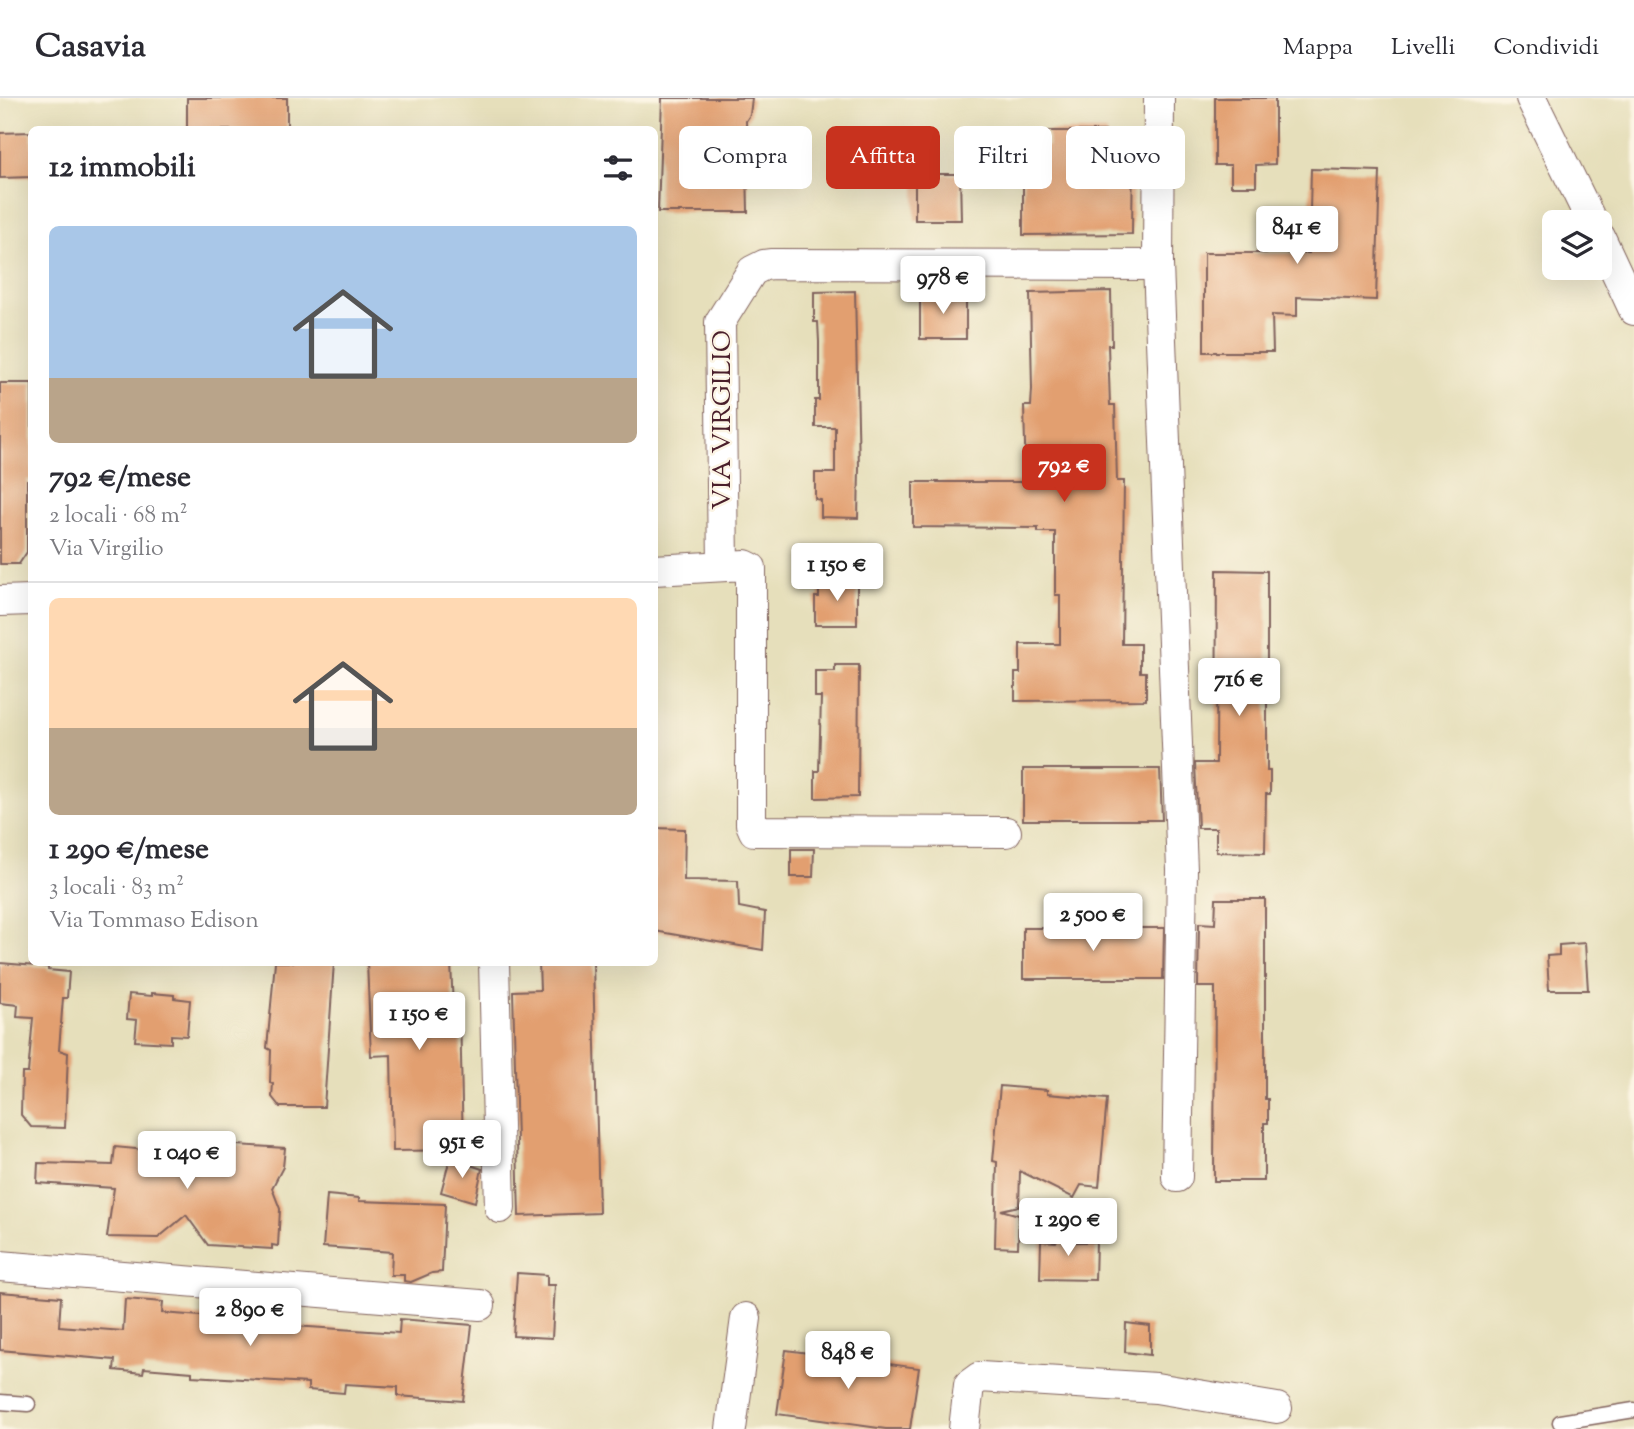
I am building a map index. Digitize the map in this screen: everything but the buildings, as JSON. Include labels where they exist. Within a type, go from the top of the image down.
[{"type":"street","points":[[1159,98],[1158,265],[1182,870],[1177,1177]]},
{"type":"street","points":[[1531,98],[1586,210]]},
{"type":"street","points":[[1612,263],[1634,310]]},
{"type":"street","name":"VIA VIRGILIO","points":[[723,566],[720,326],[752,271],[772,264],[1158,265]]},
{"type":"street","points":[[658,570],[750,566],[751,824],[754,831],[1006,832]]},
{"type":"street","points":[[0,601],[28,600]]},
{"type":"street","points":[[494,966],[500,1208]]},
{"type":"street","points":[[0,1266],[468,1304]]},
{"type":"street","points":[[731,1429],[746,1318]]},
{"type":"street","points":[[964,1429],[969,1385],[981,1377],[1156,1388],[1277,1408]]},
{"type":"lane","points":[[0,1402],[28,1404]]},
{"type":"lane","points":[[1560,1422],[1634,1410]]}]
